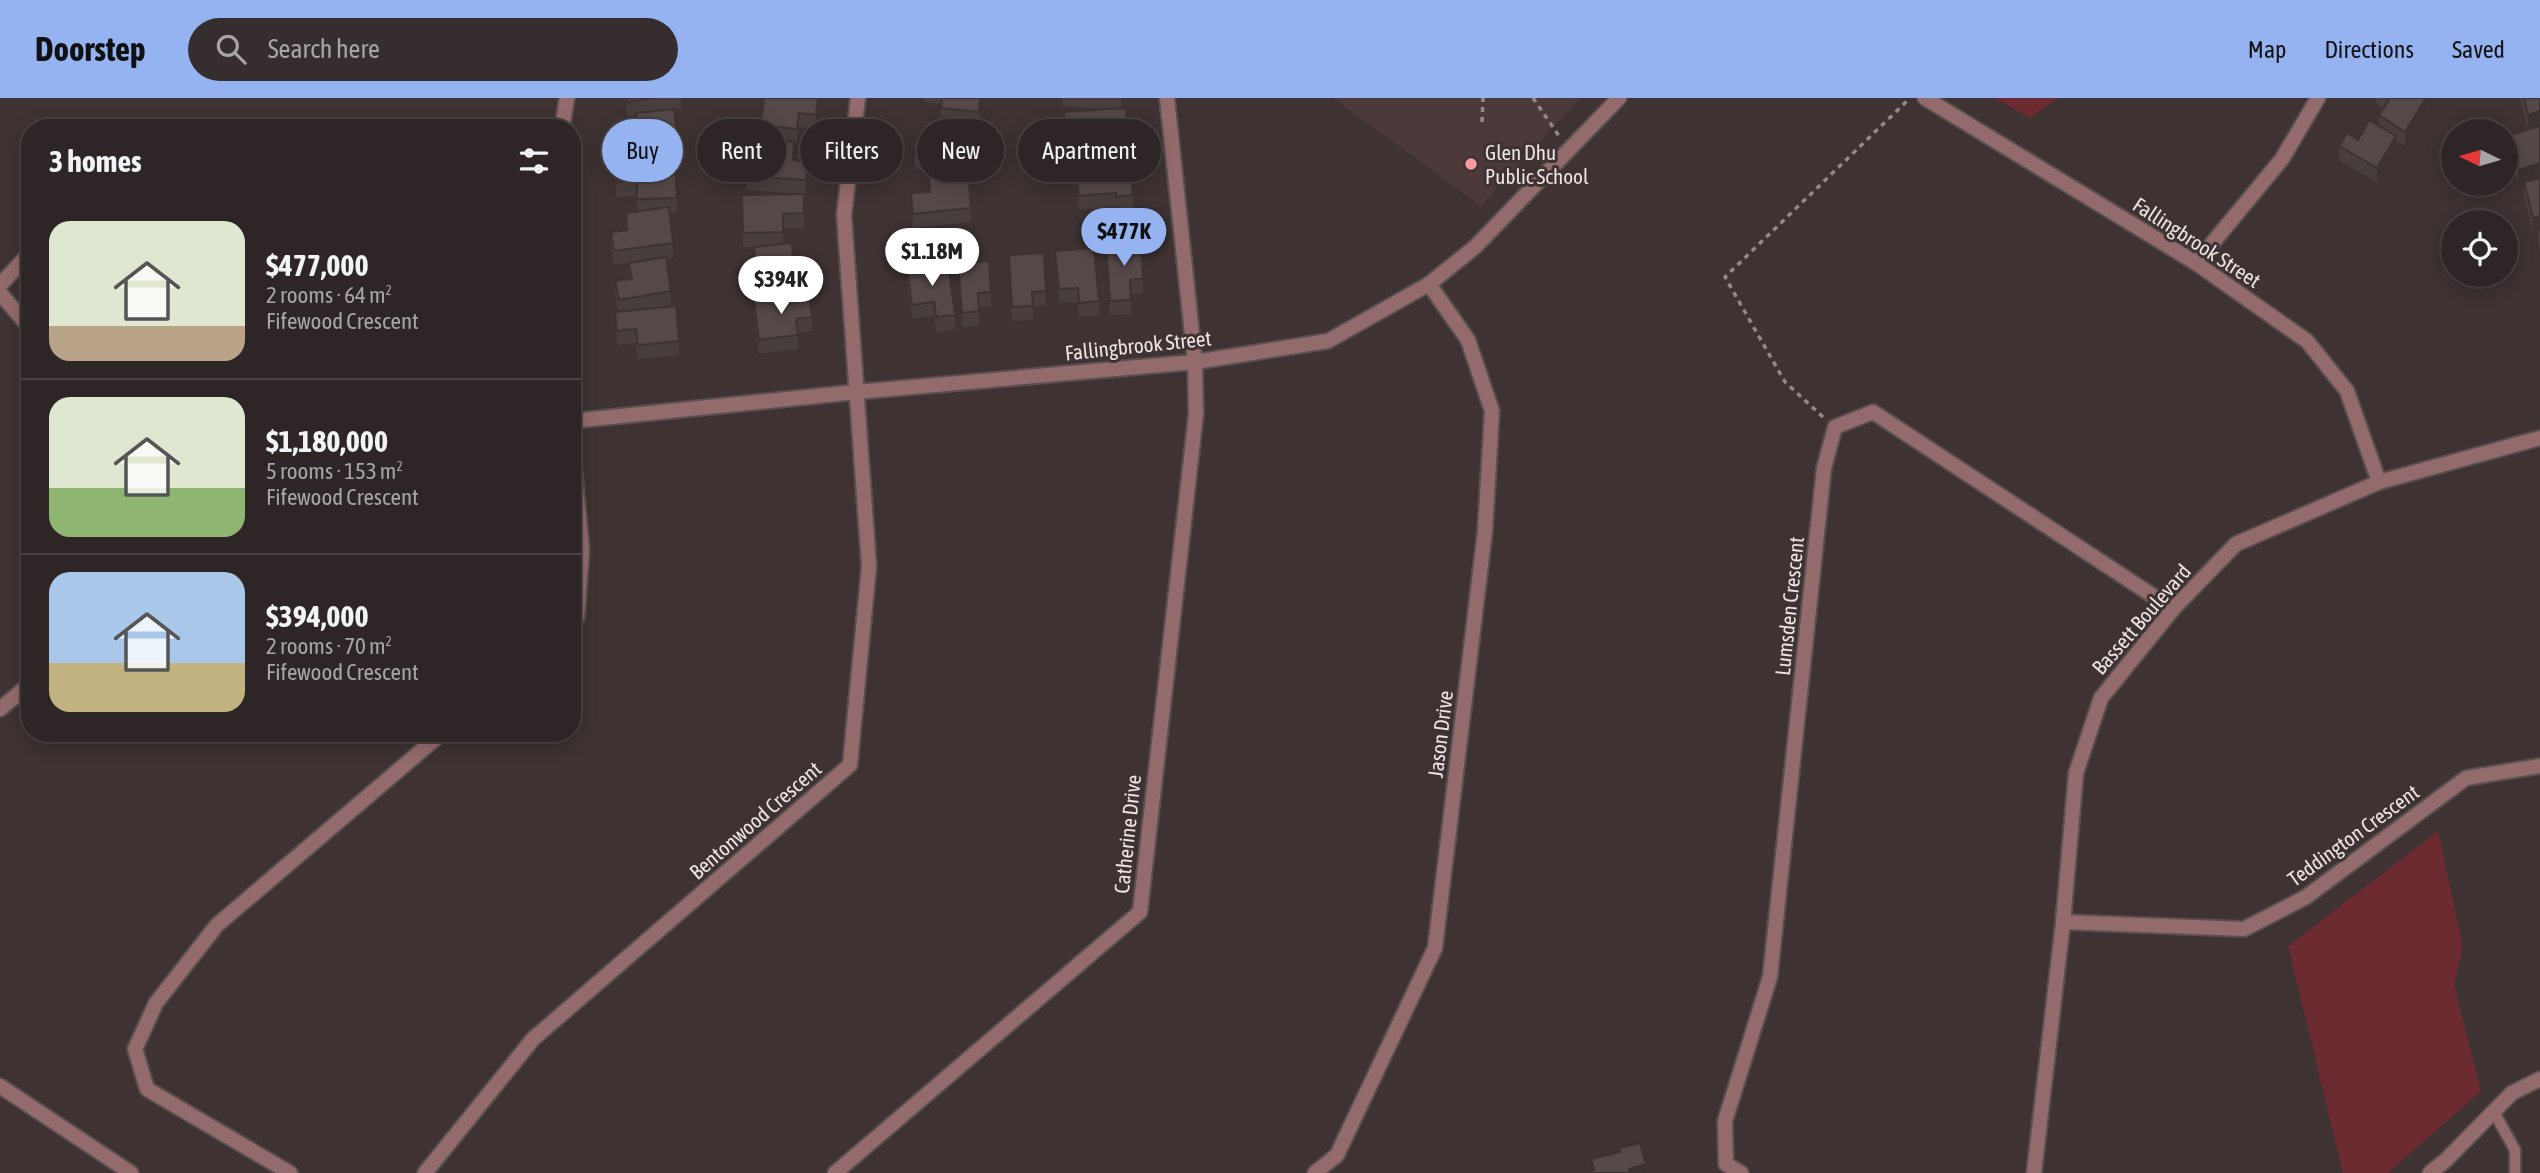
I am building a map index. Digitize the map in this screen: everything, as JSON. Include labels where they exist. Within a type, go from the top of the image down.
[{"type":"street","points":[[564,119],[567,98]]},
{"type":"street","name":"Bentonwood Crescent","points":[[425,1173],[533,1039],[850,765],[869,566],[844,215],[858,98]]},
{"type":"street","name":"Catherine Drive","points":[[835,1173],[1140,912],[1196,414],[1195,362],[1167,98]]},
{"type":"street","name":"Fallingbrook Street","points":[[581,420],[1195,362],[1328,341],[1429,284],[1475,247],[1619,98]]},
{"type":"street","name":"Fallingbrook Street","points":[[1925,98],[2196,263],[2307,341],[2347,391],[2379,482]]},
{"type":"street","points":[[2196,263],[2282,159],[2318,98]]},
{"type":"street","points":[[0,285],[21,263]]},
{"type":"street","name":"Jason Drive","points":[[1315,1173],[1337,1155],[1435,948],[1485,531],[1492,411],[1468,340],[1429,284]]},
{"type":"street","points":[[0,293],[21,318]]},
{"type":"street","points":[[1835,427],[1873,412],[2173,609]]},
{"type":"street","name":"Lumsden Crescent","points":[[1741,1173],[1726,1164],[1725,1121],[1770,976],[1824,468],[1835,427]]},
{"type":"street","name":"Bassett Boulevard","points":[[2034,1173],[2063,922],[2076,773],[2101,698],[2173,609],[2236,544],[2379,482],[2540,438]]},
{"type":"street","points":[[581,539],[581,567]]},
{"type":"street","points":[[0,709],[21,692]]},
{"type":"street","points":[[290,1173],[147,1090],[135,1049],[156,1003],[217,925],[431,742]]},
{"type":"street","name":"Teddington Crescent","points":[[2063,922],[2244,929],[2306,897],[2466,778],[2540,766]]},
{"type":"street","points":[[2430,1173],[2512,1093],[2540,1079]]},
{"type":"street","points":[[0,1087],[131,1173]]},
{"type":"lane","points":[[2494,1112],[2515,1150],[2515,1173]]},
{"type":"path","points":[[1482,122],[1483,98]]},
{"type":"path","points":[[1533,98],[1569,150]]},
{"type":"path","points":[[1835,427],[1785,382],[1725,277],[1911,98]]},
{"type":"shaded area","name":"Glen Dhu Public School","points":[[1333,98],[1580,98],[1481,206]]},
{"type":"shaded area","points":[[1995,98],[2058,98],[2030,118]]},
{"type":"shaded area","points":[[2438,831],[2463,947],[2454,985],[2481,1091],[2388,1173],[2343,1173],[2288,946]]},
{"type":"building","points":[[627,98],[655,98],[627,102]]},
{"type":"building","points":[[764,98],[818,98],[816,115],[799,113],[797,129],[786,128],[786,119],[762,119]]},
{"type":"building","points":[[942,98],[980,98],[979,112],[941,108]]},
{"type":"building","points":[[2390,98],[2426,98],[2405,132],[2379,115]]},
{"type":"building","points":[[2524,98],[2540,98],[2540,111],[2528,115]]},
{"type":"building","points":[[1126,108],[1127,119],[1065,119],[1064,112]]},
{"type":"building","points":[[674,109],[675,119],[636,119],[636,113]]},
{"type":"building","points":[[2369,120],[2396,136],[2377,168],[2339,146],[2347,133],[2358,140]]},
{"type":"building","points":[[2540,126],[2540,163],[2518,170],[2518,133]]},
{"type":"building","points":[[786,141],[794,142],[793,160],[800,160],[800,180],[786,179]]},
{"type":"building","points":[[2540,178],[2540,216],[2533,218],[2524,182]]},
{"type":"building","points":[[637,182],[676,182],[677,198],[637,199]]},
{"type":"building","points":[[929,182],[969,182],[971,208],[913,214],[911,193],[930,192]]},
{"type":"building","points":[[1078,182],[1132,182],[1133,195],[1116,197],[1116,193],[1079,196]]},
{"type":"building","points":[[804,194],[804,213],[783,214],[783,232],[743,233],[742,195]]},
{"type":"building","points":[[669,207],[673,243],[614,251],[611,232],[627,230],[626,213]]},
{"type":"building","points":[[1141,241],[1143,279],[1130,280],[1131,300],[1110,301],[1106,243]]},
{"type":"building","points":[[792,243],[793,261],[809,260],[811,279],[757,284],[754,247]]},
{"type":"building","points":[[1094,248],[1099,301],[1079,303],[1078,288],[1059,289],[1055,251]]},
{"type":"building","points":[[1044,253],[1046,291],[1032,292],[1033,306],[1012,307],[1009,255]]},
{"type":"building","points":[[666,257],[671,291],[619,300],[615,281],[632,279],[629,263]]},
{"type":"building","points":[[989,261],[991,292],[978,293],[979,311],[962,313],[958,263]]},
{"type":"building","points":[[948,263],[955,315],[936,317],[934,302],[912,305],[907,269]]},
{"type":"building","points":[[809,294],[812,317],[796,319],[798,335],[759,340],[754,300]]},
{"type":"building","points":[[676,306],[679,341],[638,345],[636,329],[617,331],[615,312]]},
{"type":"building","points":[[1640,1143],[1646,1164],[1629,1169],[1630,1173],[1590,1173],[1594,1170],[1591,1159],[1620,1152],[1619,1148]]},
{"type":"place","name":"Glen Dhu Public School","points":[[1471,164]]}]
